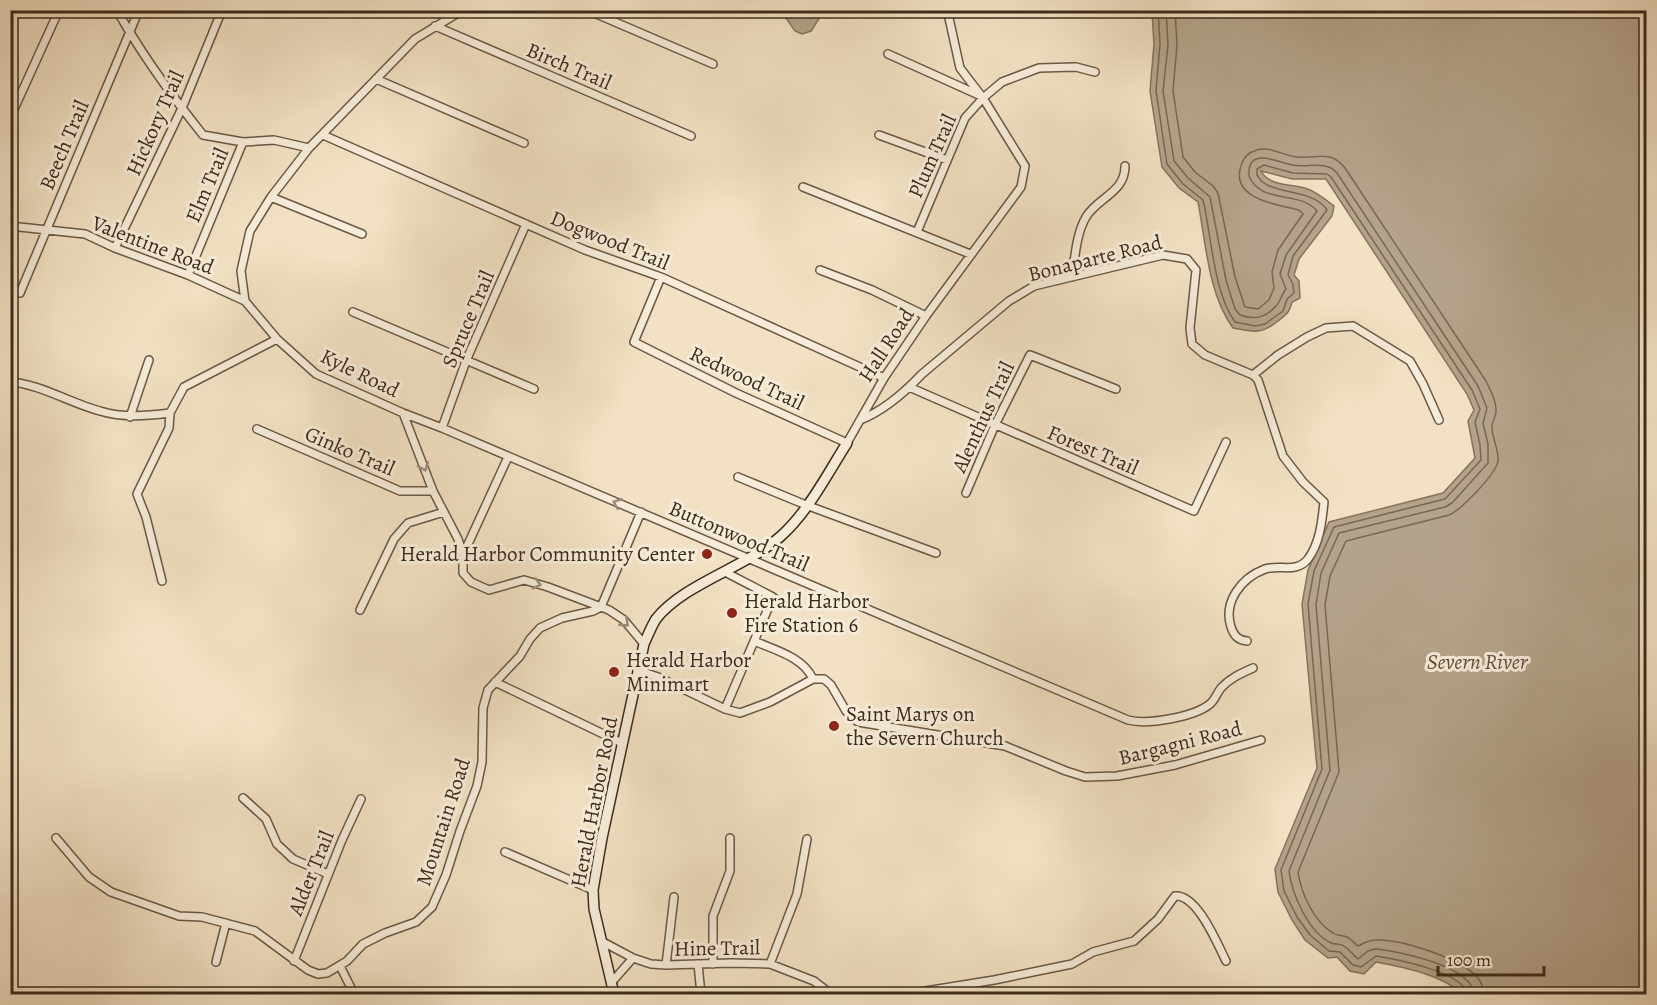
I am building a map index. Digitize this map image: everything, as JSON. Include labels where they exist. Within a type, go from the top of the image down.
[{"type":"street","points":[[10,118],[59,10]]},
{"type":"street","points":[[117,10],[129,32],[203,135],[243,142],[274,140],[309,148]]},
{"type":"street","name":"Beech Trail","points":[[20,293],[139,10]]},
{"type":"street","name":"Hickory Trail","points":[[115,248],[182,108],[222,10]]},
{"type":"street","points":[[245,301],[241,271],[250,231],[271,197],[309,148],[415,39],[463,10]]},
{"type":"street","points":[[587,10],[713,64]]},
{"type":"street","name":"Hall Road","points":[[643,648],[650,629],[667,609],[781,536],[807,505],[847,443],[884,378],[970,254],[1021,187],[1025,166],[983,98],[960,68],[950,18],[952,10]]},
{"type":"street","name":"Birch Trail","points":[[435,26],[691,136]]},
{"type":"street","points":[[888,54],[983,98]]},
{"type":"street","name":"Plum Trail","points":[[917,232],[965,118],[983,98],[1002,82],[1039,68],[1076,67],[1095,72]]},
{"type":"street","points":[[376,79],[524,143]]},
{"type":"street","name":"Dogwood Trail","points":[[323,135],[585,250],[661,277],[884,378]]},
{"type":"street","points":[[879,135],[947,160]]},
{"type":"street","name":"Elm Trail","points":[[188,274],[243,142]]},
{"type":"street","points":[[1072,277],[1081,227],[1087,214],[1119,186],[1125,177],[1125,166]]},
{"type":"street","points":[[803,187],[970,254]]},
{"type":"street","points":[[271,197],[362,234]]},
{"type":"street","name":"Spruce Trail","points":[[442,428],[466,361],[526,224]]},
{"type":"street","name":"Valentine Road","points":[[10,226],[85,234],[115,248],[188,274],[245,301]]},
{"type":"street","name":"Bonaparte Road","points":[[860,420],[872,416],[1009,301],[1034,286],[1163,255],[1182,257],[1191,262],[1196,270],[1190,334],[1195,348],[1211,358],[1253,375]]},
{"type":"street","points":[[820,270],[872,290],[926,316]]},
{"type":"street","name":"Redwood Trail","points":[[661,277],[634,342],[736,393],[847,443]]},
{"type":"street","name":"Kyle Road","points":[[245,301],[277,339],[316,374],[403,413],[433,490],[458,539],[463,555],[463,573],[471,582],[489,590],[524,580],[601,607]]},
{"type":"street","points":[[353,312],[534,388]]},
{"type":"street","points":[[1247,641],[1240,640],[1233,635],[1229,622],[1229,604],[1249,577],[1266,568],[1301,566],[1309,558],[1318,539],[1324,502],[1303,482],[1283,456],[1261,386],[1253,375],[1278,355],[1307,337],[1326,328],[1353,326],[1410,361],[1439,420]]},
{"type":"street","points":[[162,581],[146,517],[136,494],[169,428],[170,414],[184,387],[277,339]]},
{"type":"street","name":"Alenthus Trail","points":[[966,493],[995,425],[1030,355],[1116,389]]},
{"type":"street","points":[[130,417],[149,360]]},
{"type":"street","points":[[10,382],[46,392],[100,412],[130,417],[170,414]]},
{"type":"street","name":"Forest Trail","points":[[909,387],[1194,511],[1226,442]]},
{"type":"street","name":"Buttonwood Trail","points":[[403,413],[1137,722],[1158,721],[1211,704],[1221,688],[1239,674],[1253,668]]},
{"type":"street","name":"Ginko Trail","points":[[257,429],[400,490],[433,490]]},
{"type":"street","points":[[463,555],[483,507],[508,457]]},
{"type":"street","points":[[738,477],[936,553]]},
{"type":"street","points":[[360,610],[394,538],[408,523],[444,512]]},
{"type":"street","points":[[641,512],[601,607],[624,620],[643,648]]},
{"type":"street","points":[[725,572],[773,597],[725,709]]},
{"type":"street","name":"Mountain Road","points":[[340,966],[363,944],[416,922],[432,908],[477,786],[482,762],[483,708],[488,690],[520,656],[540,628],[562,618],[601,607]]},
{"type":"street","name":"Bargagni Road","points":[[754,641],[795,660],[804,666],[813,679],[820,678],[827,681],[846,711],[858,722],[1005,746],[1085,777],[1117,776],[1176,765],[1261,740]]},
{"type":"street","name":"Herald Harbor Road","points":[[614,994],[594,909],[593,890],[643,648]]},
{"type":"street","points":[[638,670],[740,714],[813,679]]},
{"type":"street","points":[[495,682],[622,743]]},
{"type":"street","points":[[243,798],[266,819],[277,844],[293,860],[328,874]]},
{"type":"street","name":"Alder Trail","points":[[294,961],[361,798]]},
{"type":"street","points":[[56,838],[88,877],[111,892],[179,916],[202,917],[255,931],[294,961],[318,974],[327,973],[340,966],[354,994]]},
{"type":"street","points":[[712,963],[713,916],[730,871],[730,838]]},
{"type":"street","points":[[770,964],[797,894],[807,839]]},
{"type":"street","points":[[505,852],[593,890]]},
{"type":"street","points":[[907,994],[1063,967],[1093,952],[1134,941],[1158,919],[1175,896],[1185,898],[1197,909],[1226,961]]},
{"type":"street","points":[[666,965],[674,897]]},
{"type":"street","points":[[216,962],[226,923]]},
{"type":"street","name":"Hine Trail","points":[[601,941],[642,962],[666,965],[770,964],[814,981],[831,994]]},
{"type":"street","points":[[611,983],[633,958]]},
{"type":"street","points":[[698,964],[702,994]]},
{"type":"street","points":[[947,988],[960,994]]},
{"type":"water","points":[[781,11],[824,11],[811,31],[802,34],[795,31]]},
{"type":"water","name":"Severn River","points":[[1152,11],[1646,11],[1646,994],[1464,994],[1444,981],[1411,969],[1388,964],[1376,962],[1364,974],[1350,971],[1337,957],[1328,958],[1305,940],[1292,920],[1278,892],[1275,869],[1317,768],[1302,604],[1308,570],[1329,522],[1443,493],[1475,458],[1468,421],[1474,410],[1467,394],[1326,179],[1292,179],[1261,171],[1270,180],[1310,190],[1334,206],[1332,216],[1299,259],[1294,275],[1299,281],[1300,298],[1292,302],[1286,315],[1267,329],[1252,331],[1233,328],[1218,300],[1213,284],[1198,202],[1179,188],[1162,167],[1150,91],[1154,44]]},
{"type":"place","name":"Herald Harbor Community Center","points":[[707,554]]},
{"type":"place","name":"Herald Harbor Fire Station 6","points":[[732,613]]},
{"type":"place","name":"Herald Harbor Minimart","points":[[614,672]]},
{"type":"place","name":"Saint Marys on the Severn Church","points":[[834,726]]}]
